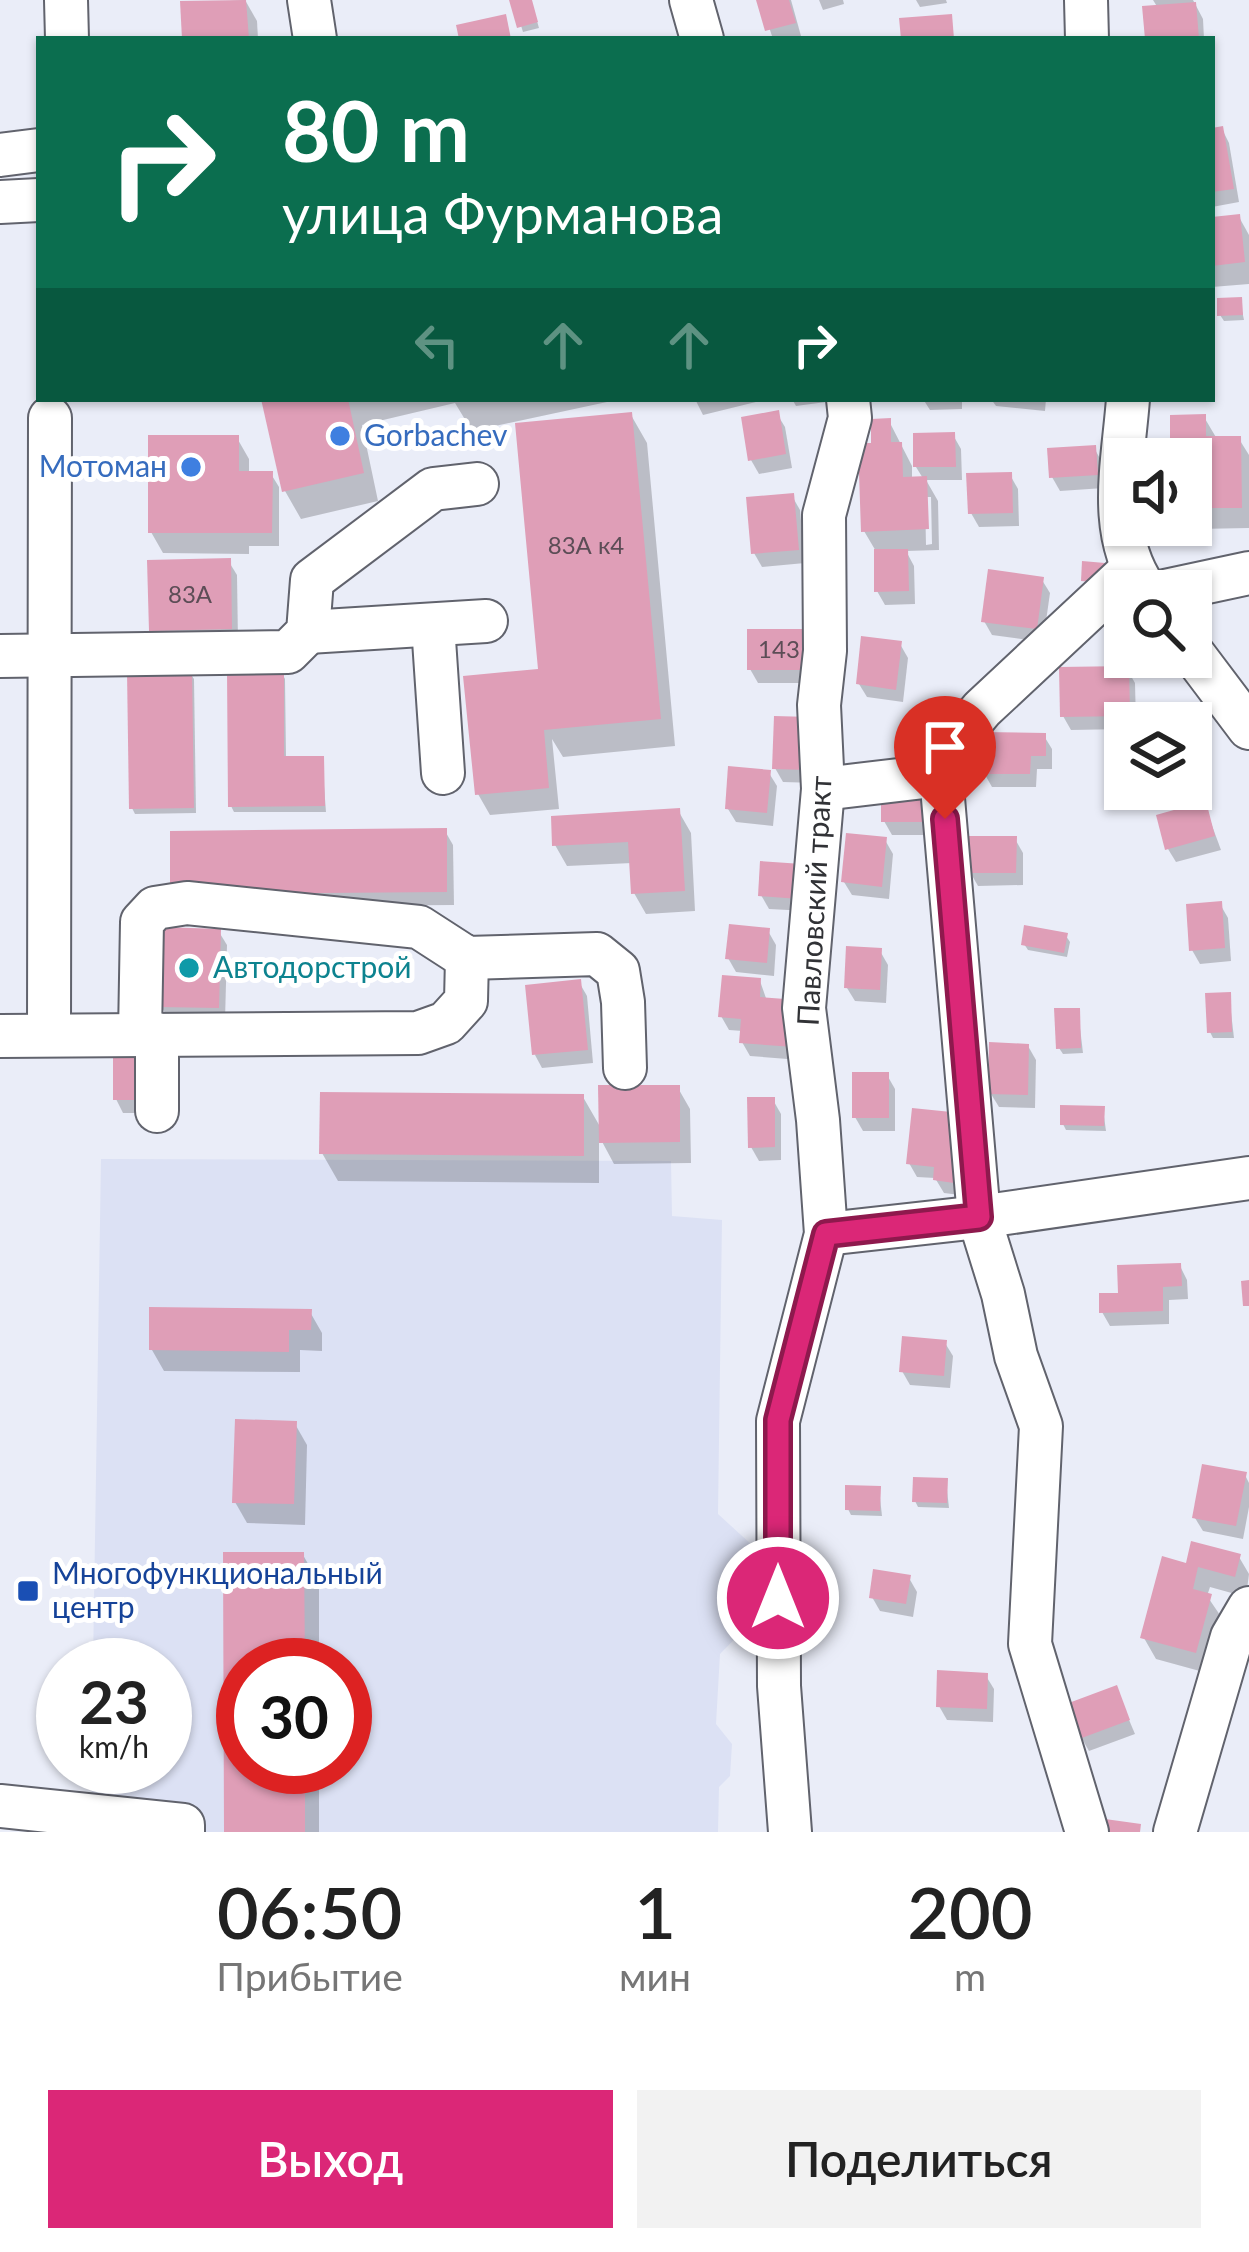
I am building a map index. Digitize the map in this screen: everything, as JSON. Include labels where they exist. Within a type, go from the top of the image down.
[{"type":"street","points":[[66,0],[67,36]]},
{"type":"street","points":[[309,0],[315,36]]},
{"type":"street","points":[[692,0],[702,36]]},
{"type":"street","points":[[1086,0],[1087,36]]},
{"type":"street","points":[[0,155],[36,150]]},
{"type":"street","points":[[0,202],[36,200]]},
{"type":"street","name":"Павловский тракт","points":[[790,1832],[779,1686],[778,1420],[826,1234],[804,1008],[823,789],[819,705],[825,651],[823,533],[832,478],[850,418],[848,402]]},
{"type":"street","points":[[1128,402],[1119,512],[1121,539],[1140,570]]},
{"type":"street","points":[[49,1035],[50,418]]},
{"type":"street","points":[[0,656],[288,652],[308,632],[312,580],[433,489],[477,484]]},
{"type":"street","points":[[1212,577],[1249,573]]},
{"type":"street","points":[[1087,1832],[1030,1644],[1041,1426],[1016,1356],[979,1217],[941,775],[956,740],[982,709],[1104,617]]},
{"type":"street","points":[[308,632],[486,621]]},
{"type":"street","points":[[433,625],[442,772]]},
{"type":"street","points":[[1211,678],[1249,728]]},
{"type":"street","points":[[823,789],[941,775]]},
{"type":"street","points":[[157,1111],[142,922],[155,908],[187,903],[419,927],[467,958],[597,953],[618,970],[625,1068]]},
{"type":"street","points":[[0,1036],[418,1033],[446,1023],[466,1001],[467,958]]},
{"type":"street","points":[[826,1234],[1249,1178]]},
{"type":"street","points":[[1175,1832],[1232,1637],[1249,1608]]},
{"type":"street","points":[[0,1806],[183,1825],[183,1832]]},
{"type":"shaded area","points":[[101,1159],[671,1161],[672,1216],[722,1220],[718,1514],[764,1556],[764,1609],[720,1654],[716,1724],[732,1744],[730,1776],[719,1787],[718,1832],[91,1832],[92,1794],[192,1794],[192,1638],[93,1638]]},
{"type":"building","points":[[246,0],[249,36],[182,36],[180,1]]},
{"type":"building","points":[[509,0],[532,0],[538,22],[517,28]]},
{"type":"building","points":[[756,0],[789,0],[796,23],[765,31]]},
{"type":"building","points":[[1196,2],[1199,36],[1145,36],[1142,6]]},
{"type":"building","points":[[506,14],[510,36],[458,36],[456,25]]},
{"type":"building","points":[[952,14],[954,36],[901,36],[899,18]]},
{"type":"building","points":[[1223,126],[1234,189],[1215,192],[1215,127]]},
{"type":"building","points":[[1240,214],[1245,262],[1215,266],[1215,217]]},
{"type":"building","points":[[1242,297],[1243,315],[1217,316],[1217,298]]},
{"type":"building","points":[[262,402],[349,402],[364,473],[282,492]]},
{"type":"building","points":[[779,410],[786,454],[748,461],[741,417]]},
{"type":"building","points":[[632,412],[661,719],[544,730],[549,788],[475,795],[463,676],[538,669],[515,423]]},
{"type":"building","points":[[1206,414],[1206,436],[1241,436],[1242,508],[1212,508],[1212,438],[1170,438],[1170,415]]},
{"type":"building","points":[[891,418],[891,442],[902,442],[903,477],[927,476],[929,529],[861,532],[858,443],[871,443],[871,419]]},
{"type":"building","points":[[955,432],[956,467],[913,467],[913,433]]},
{"type":"building","points":[[148,435],[239,435],[239,471],[273,471],[272,533],[148,533]]},
{"type":"building","points":[[1096,445],[1098,475],[1049,478],[1047,448]]},
{"type":"building","points":[[1012,472],[1013,513],[968,514],[966,473]]},
{"type":"building","points":[[794,493],[799,550],[751,554],[746,497]]},
{"type":"building","points":[[874,549],[908,549],[909,591],[874,592]]},
{"type":"building","points":[[231,558],[232,629],[149,631],[147,560]]},
{"type":"building","points":[[1082,561],[1105,563],[1104,583],[1081,581]]},
{"type":"building","points":[[988,569],[1044,577],[1037,629],[981,622]]},
{"type":"building","points":[[747,629],[810,629],[810,670],[747,670]]},
{"type":"building","points":[[861,636],[902,641],[896,690],[856,684]]},
{"type":"building","points":[[1104,666],[1104,678],[1129,678],[1130,702],[1104,702],[1104,716],[1060,717],[1059,667]]},
{"type":"building","points":[[192,670],[194,808],[129,809],[127,671]]},
{"type":"building","points":[[227,670],[284,670],[284,756],[324,756],[325,806],[228,807]]},
{"type":"building","points":[[774,716],[811,717],[809,770],[772,769]]},
{"type":"building","points":[[981,732],[1046,733],[1046,756],[1031,756],[1030,774],[981,774]]},
{"type":"building","points":[[728,766],[771,770],[767,813],[725,809]]},
{"type":"building","points":[[881,800],[931,800],[931,822],[881,822]]},
{"type":"building","points":[[680,808],[685,891],[631,894],[628,842],[552,846],[551,816]]},
{"type":"building","points":[[1208,810],[1215,836],[1165,850],[1156,815]]},
{"type":"building","points":[[447,828],[447,892],[170,894],[170,831]]},
{"type":"building","points":[[846,833],[887,837],[882,887],[841,882]]},
{"type":"building","points":[[966,836],[1017,836],[1016,873],[967,873]]},
{"type":"building","points":[[760,861],[802,864],[800,899],[758,896]]},
{"type":"building","points":[[1222,901],[1225,948],[1189,951],[1186,904]]},
{"type":"building","points":[[729,924],[770,928],[767,963],[725,959]]},
{"type":"building","points":[[1024,925],[1068,933],[1064,953],[1021,945]]},
{"type":"building","name":"Автодорстрой","points":[[160,927],[221,929],[219,1008],[158,1007]]},
{"type":"building","points":[[846,946],[882,948],[880,990],[844,988]]},
{"type":"building","points":[[722,975],[761,978],[760,997],[798,1000],[794,1047],[739,1043],[741,1019],[718,1017]]},
{"type":"building","points":[[581,979],[588,1050],[532,1055],[525,985]]},
{"type":"building","points":[[1231,992],[1232,1032],[1207,1033],[1205,993]]},
{"type":"building","points":[[1054,1008],[1080,1008],[1081,1048],[1056,1049]]},
{"type":"building","points":[[113,1041],[144,1041],[143,1100],[113,1100]]},
{"type":"building","points":[[989,1042],[1029,1044],[1028,1095],[988,1094]]},
{"type":"building","points":[[852,1072],[889,1072],[889,1118],[852,1118]]},
{"type":"building","points":[[598,1085],[680,1085],[680,1142],[599,1143]]},
{"type":"building","points":[[320,1092],[584,1094],[584,1156],[319,1154]]},
{"type":"building","points":[[747,1097],[775,1097],[775,1147],[748,1148]]},
{"type":"building","points":[[1060,1105],[1105,1106],[1104,1126],[1060,1125]]},
{"type":"building","points":[[912,1108],[961,1113],[954,1183],[933,1180],[934,1167],[906,1164]]},
{"type":"building","points":[[1181,1263],[1182,1286],[1163,1287],[1163,1311],[1099,1313],[1099,1293],[1118,1293],[1117,1265]]},
{"type":"building","points":[[1249,1280],[1249,1306],[1243,1306],[1241,1281]]},
{"type":"building","points":[[149,1307],[312,1309],[311,1330],[289,1330],[289,1352],[149,1350]]},
{"type":"building","points":[[902,1336],[947,1340],[944,1376],[899,1372]]},
{"type":"building","points":[[235,1419],[297,1421],[294,1504],[232,1503]]},
{"type":"building","points":[[1202,1464],[1247,1472],[1236,1526],[1192,1518]]},
{"type":"building","points":[[913,1477],[948,1478],[947,1503],[912,1502]]},
{"type":"building","points":[[845,1485],[881,1486],[880,1511],[845,1510]]},
{"type":"building","points":[[1191,1541],[1241,1554],[1235,1577],[1198,1567],[1193,1589],[1212,1594],[1196,1653],[1140,1638],[1162,1556],[1186,1563]]},
{"type":"building","points":[[223,1552],[304,1552],[305,1638],[223,1638]]},
{"type":"building","points":[[873,1569],[911,1575],[906,1604],[869,1598]]},
{"type":"building","points":[[937,1670],[988,1673],[987,1709],[936,1707]]},
{"type":"building","points":[[1117,1685],[1130,1720],[1079,1739],[1066,1704]]},
{"type":"building","points":[[224,1794],[305,1794],[305,1832],[224,1832]]},
{"type":"building","points":[[1105,1819],[1141,1824],[1140,1832],[1103,1832]]},
{"type":"place","name":"Gorbachev","points":[[340,436]]},
{"type":"place","name":"Мотоман","points":[[191,467]]},
{"type":"place","name":"Автодорстрой","points":[[189,968]]},
{"type":"place","name":"Многофункциональный центр","points":[[28,1591]]},
{"type":"route","points":[[778,1598],[778,1420],[826,1234],[979,1217],[945,819]]}]
